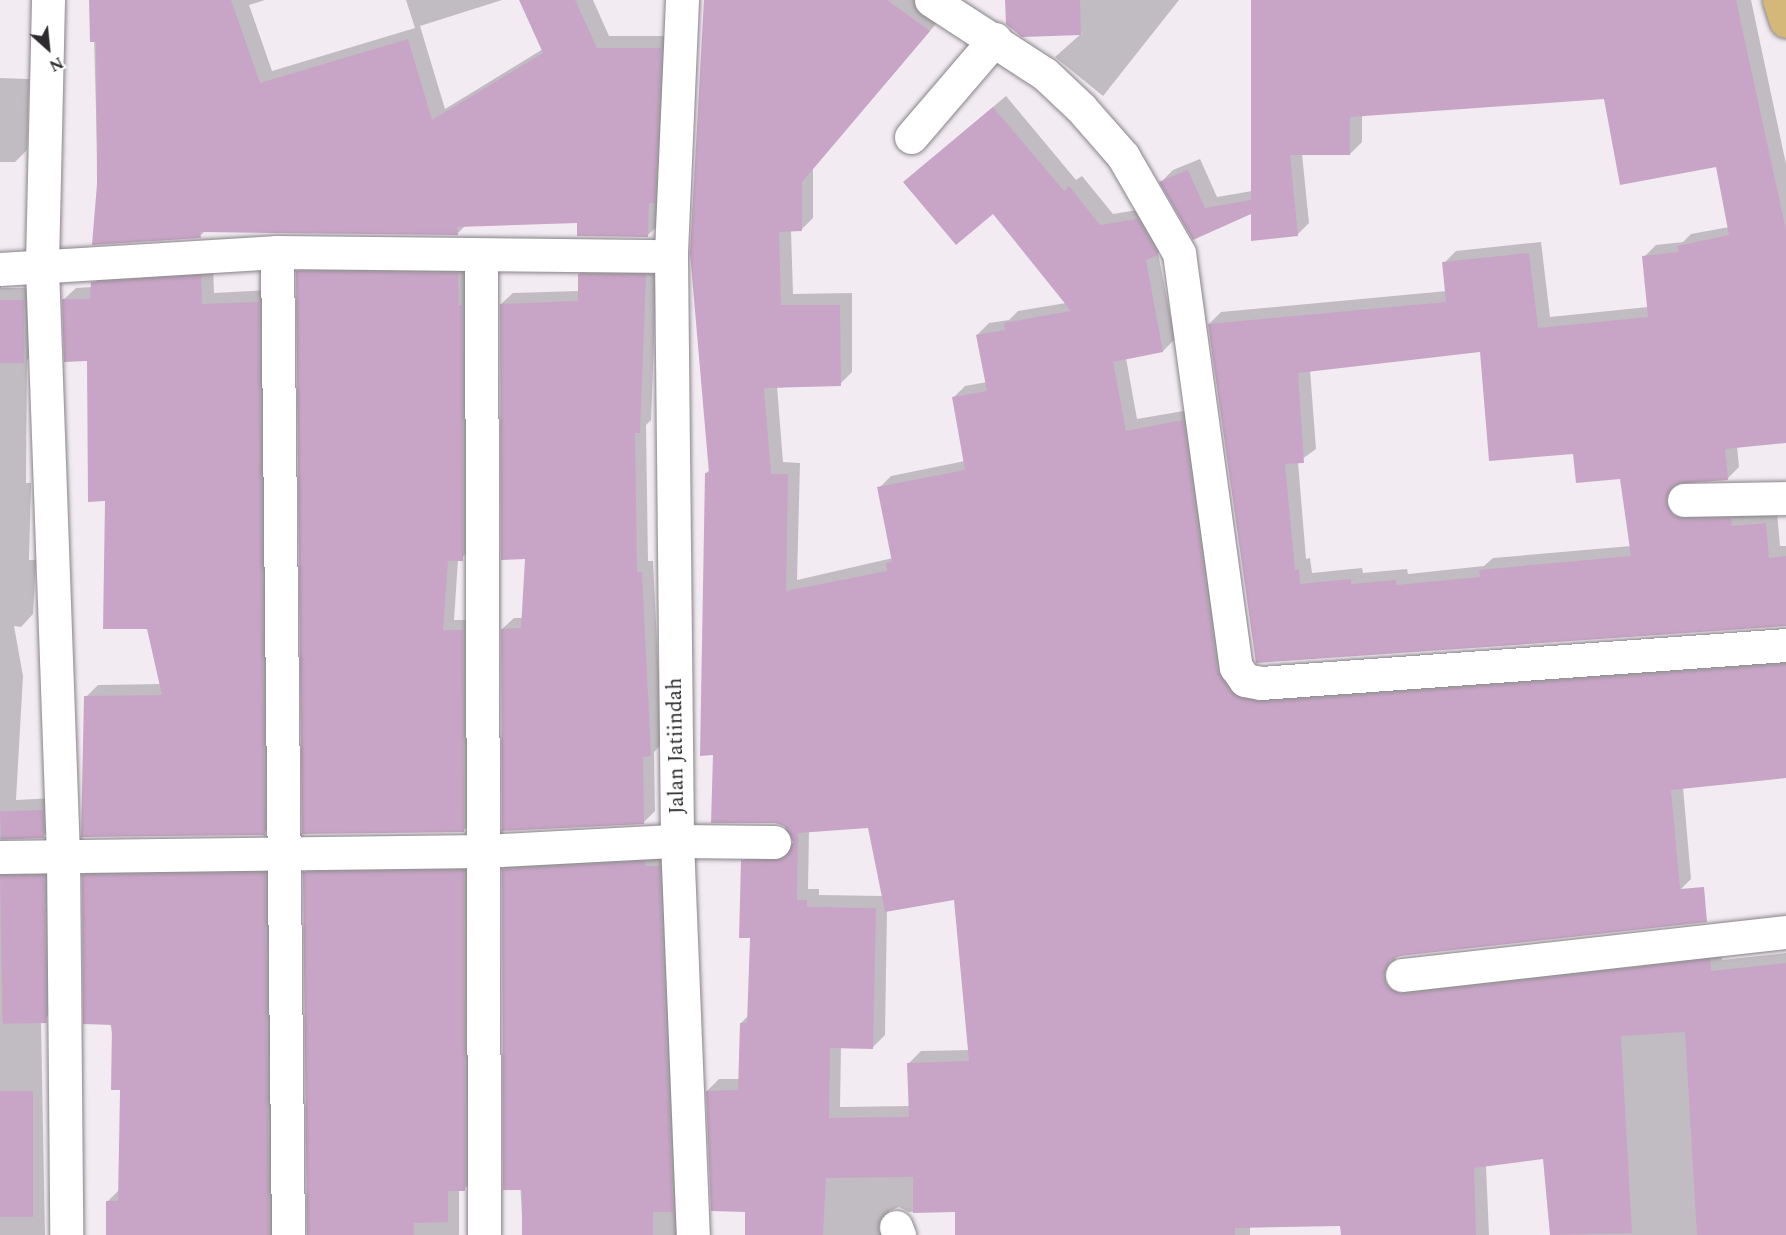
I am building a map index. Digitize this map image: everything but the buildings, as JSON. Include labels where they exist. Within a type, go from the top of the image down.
[{"type":"main road","points":[[1779,0],[1786,21]]},
{"type":"street","points":[[48,0],[42,268],[63,856],[66,1235]]},
{"type":"street","name":"Jalan Jatiindah","points":[[682,0],[671,256],[677,842],[693,1235]]},
{"type":"street","points":[[931,0],[995,39],[1045,74],[1116,148],[1179,253],[1236,667],[1245,680],[1261,683],[1786,645]]},
{"type":"street","points":[[911,137],[995,39]]},
{"type":"street","points":[[277,252],[288,1235]]},
{"type":"street","points":[[0,269],[277,252],[481,256],[671,256]]},
{"type":"street","points":[[481,256],[484,1235]]},
{"type":"street","points":[[1684,500],[1786,498]]},
{"type":"street","points":[[0,857],[483,851],[677,842],[774,842]]},
{"type":"street","points":[[1402,975],[1786,932]]}]
